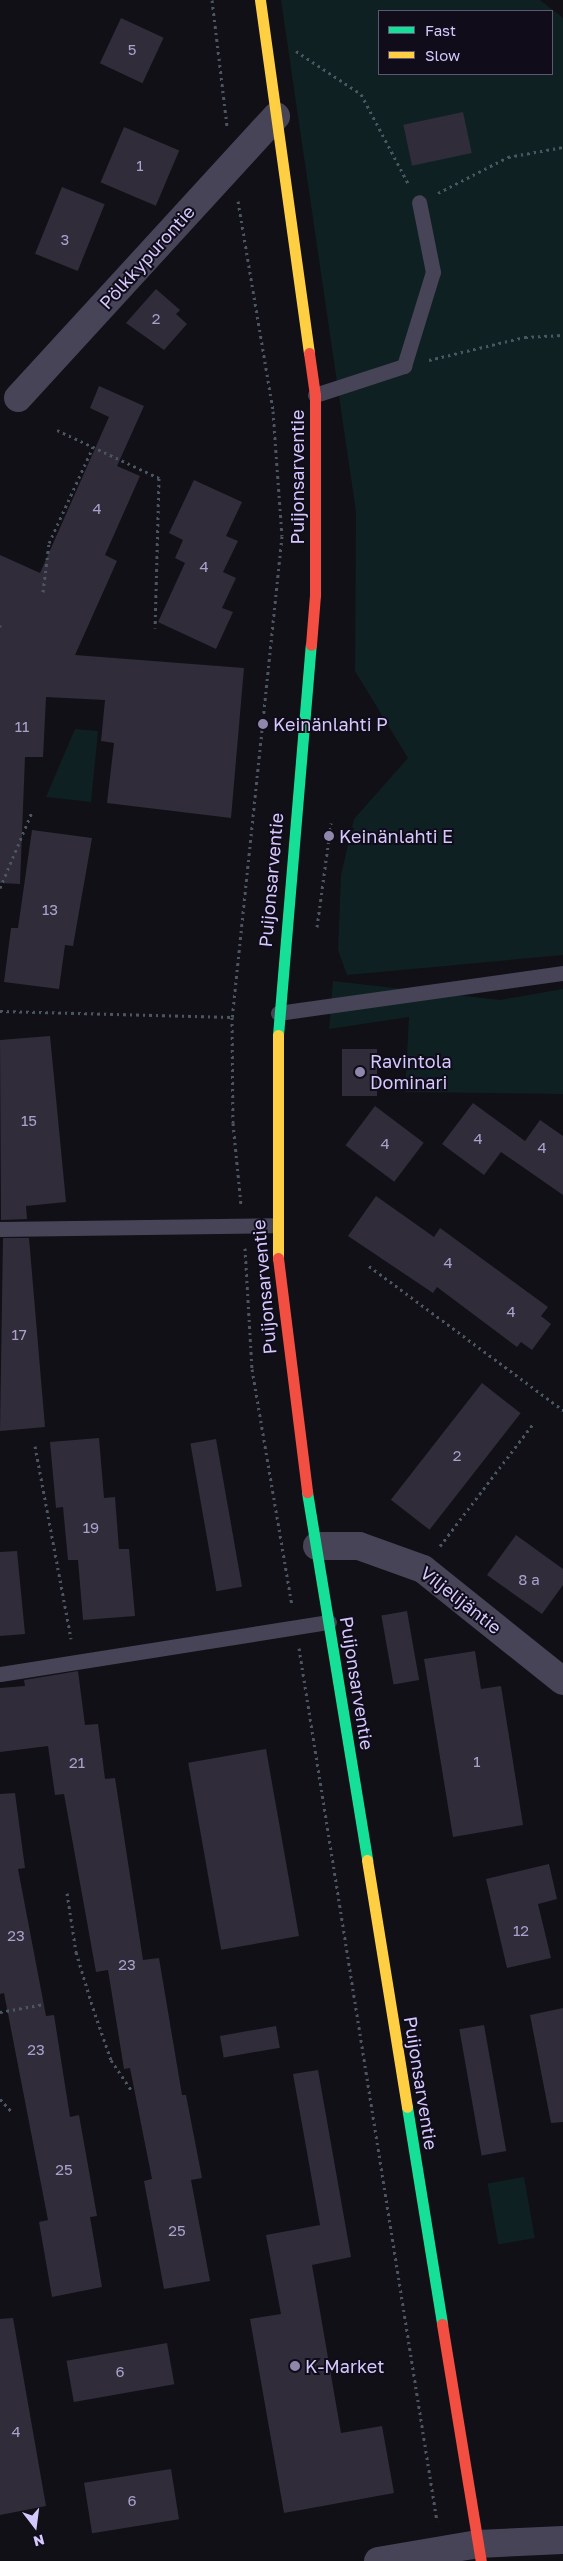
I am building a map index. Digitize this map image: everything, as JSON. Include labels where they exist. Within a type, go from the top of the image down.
[{"type":"main road","name":"Puijonsarventie","points":[[260,0],[315,395],[315,595],[278,1013],[275,1225],[293,1404],[480,2553]]},
{"type":"street","name":"Pölkkypurontie","points":[[18,398],[276,116]]},
{"type":"street","name":"Viljelijäntie","points":[[317,1546],[359,1546],[423,1569],[563,1681]]},
{"type":"street","points":[[378,2561],[480,2553],[563,2540]]},
{"type":"lane","points":[[315,395],[404,366],[433,272],[419,202]]},
{"type":"lane","points":[[278,1013],[563,973]]},
{"type":"lane","points":[[0,1229],[275,1225]]},
{"type":"lane","points":[[0,1674],[329,1622]]},
{"type":"path","points":[[264,29],[361,94],[419,202],[508,157],[563,147]]},
{"type":"path","points":[[404,366],[525,337],[563,335]]},
{"type":"path","points":[[57,430],[159,478],[155,628]]},
{"type":"path","points":[[43,592],[49,543],[93,447]]},
{"type":"path","points":[[0,888],[32,812]]},
{"type":"path","points":[[317,931],[331,823]]},
{"type":"path","points":[[0,1011],[232,1017]]},
{"type":"path","points":[[369,1266],[563,1410]]},
{"type":"path","points":[[423,1569],[533,1424]]},
{"type":"path","points":[[35,1446],[71,1639]]},
{"type":"path","points":[[67,1893],[76,1952],[93,2008],[111,2060],[131,2090]]},
{"type":"path","points":[[0,2012],[44,2004]]},
{"type":"path","points":[[0,2099],[11,2111]]},
{"type":"shaded area","points":[[281,0],[540,0],[553,10],[378,10],[378,75],[553,75],[553,10],[563,18],[563,955],[347,975],[338,950],[341,875],[354,819],[408,758],[355,671],[356,512]]},
{"type":"shaded area","points":[[75,729],[98,731],[91,802],[46,797]]},
{"type":"shaded area","points":[[333,981],[500,1000],[563,989],[563,1094],[405,1092],[409,1017],[329,1029]]},
{"type":"shaded area","points":[[524,2177],[535,2238],[498,2244],[488,2183]]},
{"type":"building","points":[[121,18],[164,38],[142,83],[100,63]]},
{"type":"building","points":[[463,112],[472,153],[412,166],[403,125]]},
{"type":"building","points":[[124,127],[179,150],[156,206],[101,182]]},
{"type":"building","points":[[62,187],[105,204],[78,271],[35,254]]},
{"type":"building","points":[[156,289],[180,310],[176,314],[187,324],[164,350],[126,323]]},
{"type":"building","points":[[99,386],[144,406],[117,466],[140,476],[105,555],[117,561],[75,655],[244,668],[231,818],[107,803],[114,743],[101,741],[105,700],[46,697],[43,757],[25,757],[20,884],[0,883],[0,555],[40,573],[109,417],[90,408]]},
{"type":"building","points":[[194,480],[242,502],[226,536],[238,541],[223,572],[236,578],[222,608],[233,612],[216,649],[158,622],[185,563],[175,558],[183,540],[169,533]]},
{"type":"building","points":[[32,830],[92,838],[73,946],[65,945],[59,989],[4,982],[11,928],[18,928]]},
{"type":"building","points":[[50,1036],[66,1202],[26,1206],[27,1219],[1,1220],[0,1040]]},
{"type":"building","name":"Ravintola Dominari","points":[[342,1049],[377,1049],[377,1096],[342,1096]]},
{"type":"building","points":[[473,1103],[525,1141],[540,1120],[563,1136],[563,1195],[501,1152],[484,1175],[442,1144]]},
{"type":"building","points":[[375,1106],[424,1143],[394,1182],[346,1145]]},
{"type":"building","points":[[376,1196],[434,1237],[440,1228],[548,1307],[541,1316],[551,1324],[532,1350],[521,1342],[517,1347],[437,1287],[433,1293],[348,1236]]},
{"type":"building","points":[[3,1238],[29,1238],[45,1427],[0,1431]]},
{"type":"building","points":[[482,1383],[521,1413],[429,1530],[391,1500]]},
{"type":"building","points":[[99,1438],[104,1498],[115,1497],[119,1549],[129,1549],[135,1616],[83,1620],[78,1560],[68,1560],[63,1507],[56,1508],[50,1442]]},
{"type":"building","points":[[216,1439],[242,1587],[216,1591],[190,1444]]},
{"type":"building","points":[[516,1535],[563,1569],[563,1585],[542,1614],[487,1575]]},
{"type":"building","points":[[17,1551],[25,1634],[0,1636],[0,1552]]},
{"type":"building","points":[[407,1611],[419,1680],[394,1684],[381,1616]]},
{"type":"building","points":[[475,1651],[481,1689],[501,1686],[523,1825],[453,1837],[424,1659]]},
{"type":"building","points":[[78,1671],[85,1725],[98,1724],[105,1779],[115,1778],[143,1960],[159,1958],[182,2095],[186,2095],[202,2178],[191,2180],[210,2281],[164,2289],[144,2181],[152,2179],[130,2068],[124,2069],[108,1970],[96,1972],[64,1794],[55,1795],[48,1746],[0,1752],[0,1688],[25,1686],[24,1680]]},
{"type":"building","points":[[266,1749],[299,1936],[221,1950],[188,1763]]},
{"type":"building","points":[[15,1793],[25,1868],[18,1869],[46,2016],[54,2015],[70,2117],[79,2115],[97,2216],[90,2217],[102,2287],[52,2297],[39,2222],[48,2220],[4,1993],[0,1994],[0,1794]]},
{"type":"building","points":[[549,1864],[557,1899],[538,1904],[551,1958],[507,1968],[486,1879]]},
{"type":"building","points":[[563,2008],[563,2122],[551,2123],[530,2015]]},
{"type":"building","points":[[484,2025],[506,2151],[482,2155],[459,2029]]},
{"type":"building","points":[[276,2026],[280,2048],[224,2058],[220,2036]]},
{"type":"building","points":[[318,2070],[351,2257],[312,2265],[341,2433],[382,2426],[394,2493],[284,2513],[250,2319],[281,2314],[266,2235],[320,2225],[293,2074]]},
{"type":"building","points":[[13,2318],[46,2506],[0,2515],[0,2319]]},
{"type":"building","points":[[167,2343],[174,2384],[74,2402],[67,2361]]},
{"type":"building","points":[[171,2469],[179,2519],[92,2533],[84,2483]]},
{"type":"traffic: fast","points":[[278,1035],[311,645]]},
{"type":"traffic: fast","points":[[307,1492],[367,1860]]},
{"type":"traffic: fast","points":[[407,2107],[442,2324]]},
{"type":"traffic: slow","points":[[260,0],[309,353]]},
{"type":"traffic: slow","points":[[278,1035],[278,1258]]},
{"type":"traffic: slow","points":[[367,1860],[407,2107]]},
{"type":"traffic: jam","points":[[309,353],[315,395],[315,595],[311,645]]},
{"type":"traffic: jam","points":[[278,1258],[307,1492]]},
{"type":"traffic: jam","points":[[442,2324],[481,2561]]},
{"type":"place","name":"Keinänlahti P","points":[[263,724]]},
{"type":"place","name":"Keinänlahti E","points":[[329,836]]},
{"type":"place","name":"Ravintola Dominari","points":[[360,1072]]},
{"type":"place","name":"K-Market","points":[[295,2366]]}]
